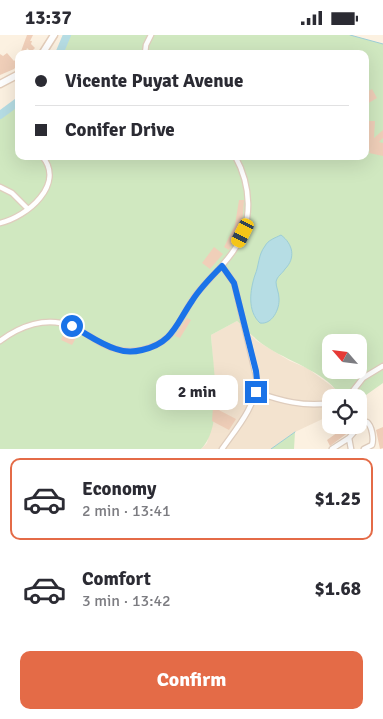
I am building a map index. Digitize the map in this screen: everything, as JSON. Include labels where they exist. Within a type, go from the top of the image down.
[{"type":"main road","points":[[45,50],[54,35]]},
{"type":"main road","points":[[0,84],[15,76]]},
{"type":"street","points":[[145,50],[151,35]]},
{"type":"street","points":[[0,223],[17,217],[40,198],[49,183],[50,171],[45,160]]},
{"type":"street","points":[[0,341],[21,328],[48,322],[72,326],[104,345],[118,350],[134,351],[148,349],[166,340],[176,328],[197,293],[236,249],[243,233],[248,208],[248,197],[243,174],[237,160]]},
{"type":"street","points":[[0,187],[12,193],[28,209]]},
{"type":"street","points":[[222,266],[234,283],[240,302],[257,380],[256,392],[246,412],[222,449]]},
{"type":"street","points":[[355,389],[364,378],[383,366]]},
{"type":"street","points":[[256,392],[284,402],[322,403]]},
{"type":"street","points":[[332,449],[349,438],[362,423],[369,424],[374,443],[364,449]]},
{"type":"street","points":[[349,438],[351,449]]},
{"type":"shaded area","points":[[237,321],[257,341],[290,361],[307,368],[336,389],[322,389],[322,419],[295,432],[271,449],[201,449],[207,443],[216,406],[211,335]]},
{"type":"green space","points":[[67,35],[350,35],[383,44],[383,383],[367,394],[367,389],[336,389],[324,379],[368,379],[368,334],[322,334],[322,378],[265,346],[237,321],[211,335],[215,379],[215,411],[213,426],[208,439],[201,449],[0,449],[0,115],[15,104],[15,160],[369,160],[369,50],[61,50]]},
{"type":"green space","points":[[295,432],[294,449],[271,449]]},
{"type":"water","points":[[281,235],[288,243],[292,256],[277,280],[279,302],[277,311],[272,319],[260,323],[253,313],[251,306],[253,281],[266,244]]},
{"type":"building","points":[[27,35],[33,35],[30,41],[32,41],[31,44],[35,48],[33,50],[27,48],[26,50],[21,50]]},
{"type":"building","points":[[7,53],[15,60],[15,68],[0,75],[0,54],[3,56]]},
{"type":"building","points":[[372,89],[377,98],[369,103],[369,91]]},
{"type":"building","points":[[369,121],[375,121],[374,138],[383,130],[383,138],[379,142],[383,143],[383,156],[369,153]]},
{"type":"building","points":[[239,200],[244,200],[241,227],[229,250],[224,247],[235,225]]},
{"type":"building","points":[[214,247],[223,254],[210,269],[202,263]]},
{"type":"building","points":[[187,318],[191,320],[180,338],[175,336]]},
{"type":"building","points":[[65,330],[77,336],[72,345],[61,340]]},
{"type":"building","points":[[213,407],[236,419],[229,430],[212,421]]},
{"type":"building","points":[[383,427],[383,448],[380,449],[376,430]]},
{"type":"building","points":[[335,434],[346,434],[330,446],[327,440]]},
{"type":"waterway","points":[[61,50],[67,35]]},
{"type":"waterway","points":[[350,35],[383,44]]},
{"type":"waterway","points":[[0,115],[15,104]]},
{"type":"waterway","points":[[271,449],[295,432]]},
{"type":"route","points":[[72,326],[92,339],[118,350],[134,351],[148,349],[166,340],[176,328],[197,293],[222,266],[234,283],[240,302],[256,371],[256,392]]}]
